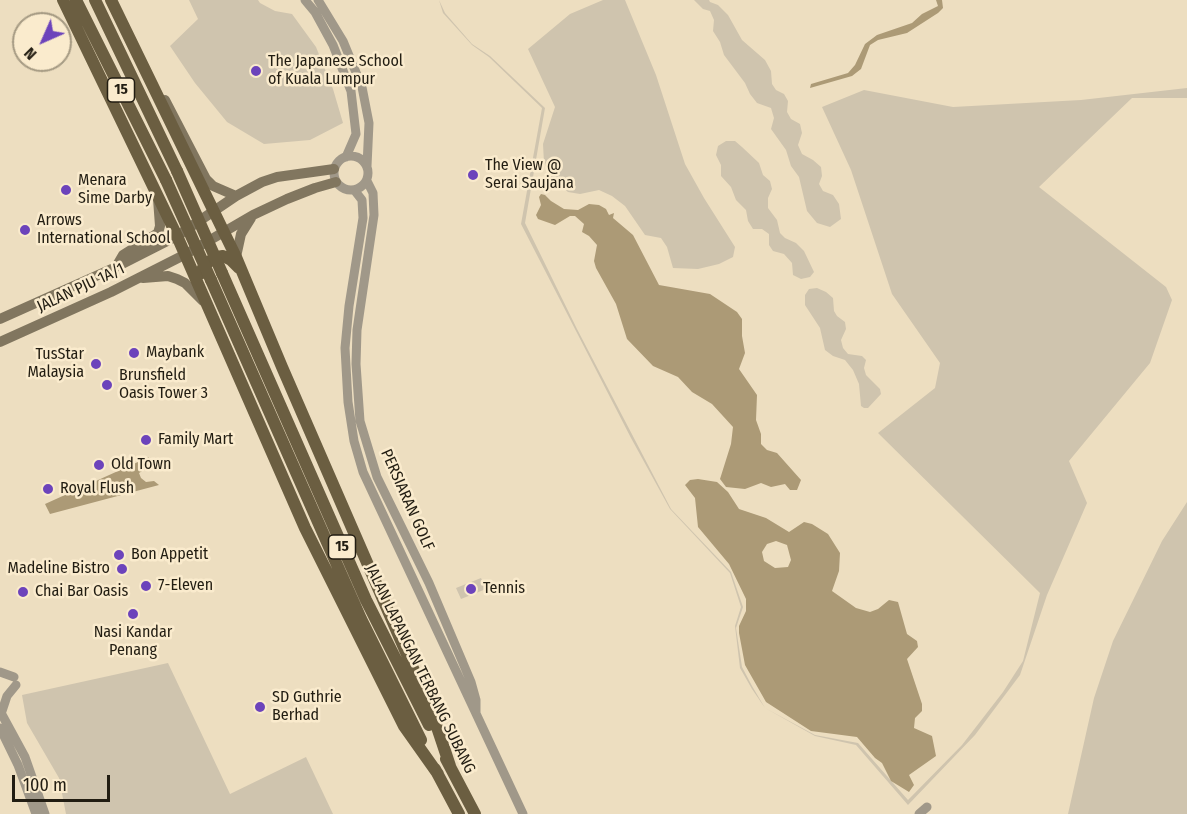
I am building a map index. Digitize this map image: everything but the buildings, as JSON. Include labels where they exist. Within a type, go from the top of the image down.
[{"type":"main road","points":[[63,0],[186,254],[305,528],[404,726],[438,774]]},
{"type":"main road","name":"15","points":[[76,0],[216,277]]},
{"type":"main road","name":"15","points":[[95,0],[177,171],[216,277]]},
{"type":"main road","points":[[111,0],[236,257],[432,712],[450,766]]},
{"type":"main road","points":[[152,84],[167,103],[206,179],[213,186],[236,196]]},
{"type":"main road","name":"JALAN PJU 1A/1","points":[[0,319],[116,267],[177,236],[236,196],[262,182],[277,177],[334,169]]},
{"type":"main road","points":[[158,196],[173,208],[180,211],[185,210],[199,196],[200,182]]},
{"type":"main road","name":"JALAN PJU 1A/1","points":[[0,342],[138,279],[253,215],[296,195],[336,182]]},
{"type":"main road","points":[[116,267],[123,255],[158,233],[160,226],[158,196]]},
{"type":"main road","points":[[236,257],[241,234],[253,215]]},
{"type":"main road","points":[[201,291],[201,271],[211,260],[223,256],[231,260],[242,271]]},
{"type":"main road","points":[[138,279],[168,276],[185,283],[208,305]]},
{"type":"main road","name":"JALAN LAPANGAN TERBANG SUBANG","points":[[216,277],[366,600],[475,814]]},
{"type":"main road","name":"JALAN LAPANGAN TERBANG SUBANG","points":[[216,277],[361,619],[459,814]]},
{"type":"street","points":[[305,0],[315,12],[333,45],[351,91],[356,134],[346,157]]},
{"type":"street","points":[[318,0],[343,40],[362,87],[369,123],[367,166]]},
{"type":"street","points":[[356,156],[367,166],[369,171],[367,181],[360,189],[344,189],[336,182],[334,169],[341,159],[346,157],[356,156]]},
{"type":"street","name":"PERSIARAN GOLF","points":[[367,181],[373,192],[374,215],[357,330],[360,421],[377,477],[429,583],[471,682],[476,700],[475,715]]},
{"type":"street","name":"PERSIARAN GOLF","points":[[355,190],[362,200],[363,218],[345,348],[348,402],[354,441],[363,472],[523,814]]},
{"type":"street","points":[[348,402],[358,398]]},
{"type":"street","points":[[0,672],[15,681],[1,712],[25,758],[45,814]]},
{"type":"street","points":[[0,729],[18,765],[36,814]]},
{"type":"street","points":[[919,814],[927,807]]},
{"type":"shaded area","name":"The Japanese School of Kuala Lumpur","points":[[189,0],[258,0],[275,11],[292,14],[316,47],[333,89],[343,123],[310,140],[264,144],[227,122],[195,83],[170,46],[198,19]]},
{"type":"shaded area","points":[[439,0],[445,13],[472,44],[490,56],[545,108],[525,223],[577,329],[671,509],[731,572],[743,607],[736,628],[742,667],[765,708],[740,668],[735,626],[741,607],[730,573],[670,509],[521,224],[542,108],[489,57],[472,45],[443,13]]},
{"type":"shaded area","points":[[603,0],[625,0],[656,75],[685,164],[735,247],[733,257],[719,264],[698,269],[673,268],[667,247],[661,238],[645,235],[625,206],[599,190],[580,194],[568,192],[550,176],[544,163],[543,144],[555,107],[528,49],[570,14]]},
{"type":"shaded area","points":[[694,0],[709,0],[718,5],[728,15],[742,40],[765,60],[771,71],[772,84],[776,90],[784,94],[788,101],[787,112],[791,119],[800,124],[802,133],[798,145],[802,154],[821,167],[822,176],[819,184],[823,191],[833,195],[839,204],[841,219],[830,227],[817,223],[807,211],[799,177],[791,166],[786,150],[771,129],[774,118],[771,108],[757,103],[750,94],[745,83],[724,55],[713,31],[714,20],[710,11],[703,9]]},
{"type":"shaded area","points":[[936,0],[942,0],[943,8],[938,13],[907,33],[878,40],[870,45],[861,69],[852,76],[810,88],[811,84],[848,73],[855,65],[865,44],[877,35],[912,23],[922,14],[938,6]]},
{"type":"shaded area","points":[[1187,88],[1187,98],[1132,98],[1039,187],[1166,287],[1172,300],[1150,363],[1069,461],[1087,503],[1047,595],[1020,675],[975,735],[908,805],[856,745],[815,736],[765,708],[815,735],[858,743],[908,800],[962,745],[1003,692],[1023,661],[1040,593],[878,433],[935,388],[940,363],[892,294],[851,170],[822,107],[864,90],[953,107],[1081,100]]},
{"type":"shaded area","points":[[726,141],[735,141],[759,163],[772,189],[768,198],[768,208],[777,220],[780,233],[804,251],[814,272],[810,277],[801,279],[793,275],[792,263],[784,254],[773,251],[769,245],[769,234],[762,229],[753,229],[748,221],[746,210],[736,200],[731,187],[721,176],[721,165],[716,155],[718,146]]},
{"type":"shaded area","points":[[541,194],[564,209],[578,210],[589,204],[599,205],[606,209],[609,215],[614,213],[613,218],[633,235],[659,285],[710,294],[737,312],[742,319],[745,353],[739,369],[757,395],[756,420],[761,434],[761,444],[767,450],[777,453],[801,480],[797,490],[790,490],[785,484],[771,487],[761,483],[745,489],[726,487],[720,479],[731,444],[733,427],[712,404],[692,392],[678,377],[653,366],[627,339],[616,304],[596,268],[594,261],[597,245],[582,232],[584,224],[575,216],[570,216],[555,225],[538,219],[536,215],[541,205],[539,197]]},
{"type":"shaded area","points":[[817,288],[833,298],[834,311],[845,322],[846,329],[841,340],[843,348],[848,354],[862,356],[866,360],[864,368],[866,375],[880,389],[881,394],[868,408],[861,406],[859,384],[853,370],[845,360],[825,350],[820,328],[805,305],[805,295],[809,289]]},
{"type":"shaded area","points":[[149,457],[149,467],[139,473],[146,482],[154,481],[159,485],[50,514],[45,504]]},
{"type":"shaded area","points":[[690,480],[717,482],[728,492],[739,509],[766,518],[789,532],[804,522],[828,534],[840,553],[839,571],[832,591],[856,608],[870,612],[889,600],[898,602],[907,634],[917,641],[918,647],[907,659],[922,704],[922,711],[915,718],[914,728],[932,736],[936,756],[909,775],[914,785],[909,792],[891,781],[882,763],[857,737],[811,731],[766,702],[745,665],[739,626],[746,611],[746,599],[729,564],[698,527],[695,498],[685,485]],"holes":[[[776,541],[787,545],[791,560],[788,567],[775,568],[764,561],[762,552],[767,544]]]},
{"type":"shaded area","points":[[1187,502],[1187,814],[1068,814],[1094,698],[1113,641],[1162,541]]},
{"type":"shaded area","name":"Tennis","points":[[481,578],[486,589],[461,599],[456,588]]},
{"type":"shaded area","points":[[168,663],[230,794],[306,757],[333,814],[66,814],[59,778],[27,723],[22,695]]},
{"type":"place","name":"The Japanese School of Kuala Lumpur","points":[[256,71]]},
{"type":"place","name":"The View @ Serai Saujana","points":[[473,175]]},
{"type":"place","name":"Menara Sime Darby","points":[[66,190]]},
{"type":"place","name":"Arrows International School","points":[[25,230]]},
{"type":"place","name":"Maybank","points":[[134,353]]},
{"type":"place","name":"TusStar Malaysia","points":[[96,364]]},
{"type":"place","name":"Brunsfield Oasis Tower 3","points":[[107,385]]},
{"type":"place","name":"Family Mart","points":[[146,440]]},
{"type":"place","name":"Old Town","points":[[99,465]]},
{"type":"place","name":"Royal Flush","points":[[48,489]]},
{"type":"place","name":"Bon Appetit","points":[[119,555]]},
{"type":"place","name":"Madeline Bistro","points":[[122,569]]},
{"type":"place","name":"7-Eleven","points":[[146,586]]},
{"type":"place","name":"Tennis","points":[[471,589]]},
{"type":"place","name":"Chai Bar Oasis","points":[[23,592]]},
{"type":"place","name":"Nasi Kandar Penang","points":[[133,614]]},
{"type":"place","name":"SD Guthrie Berhad","points":[[260,707]]}]
